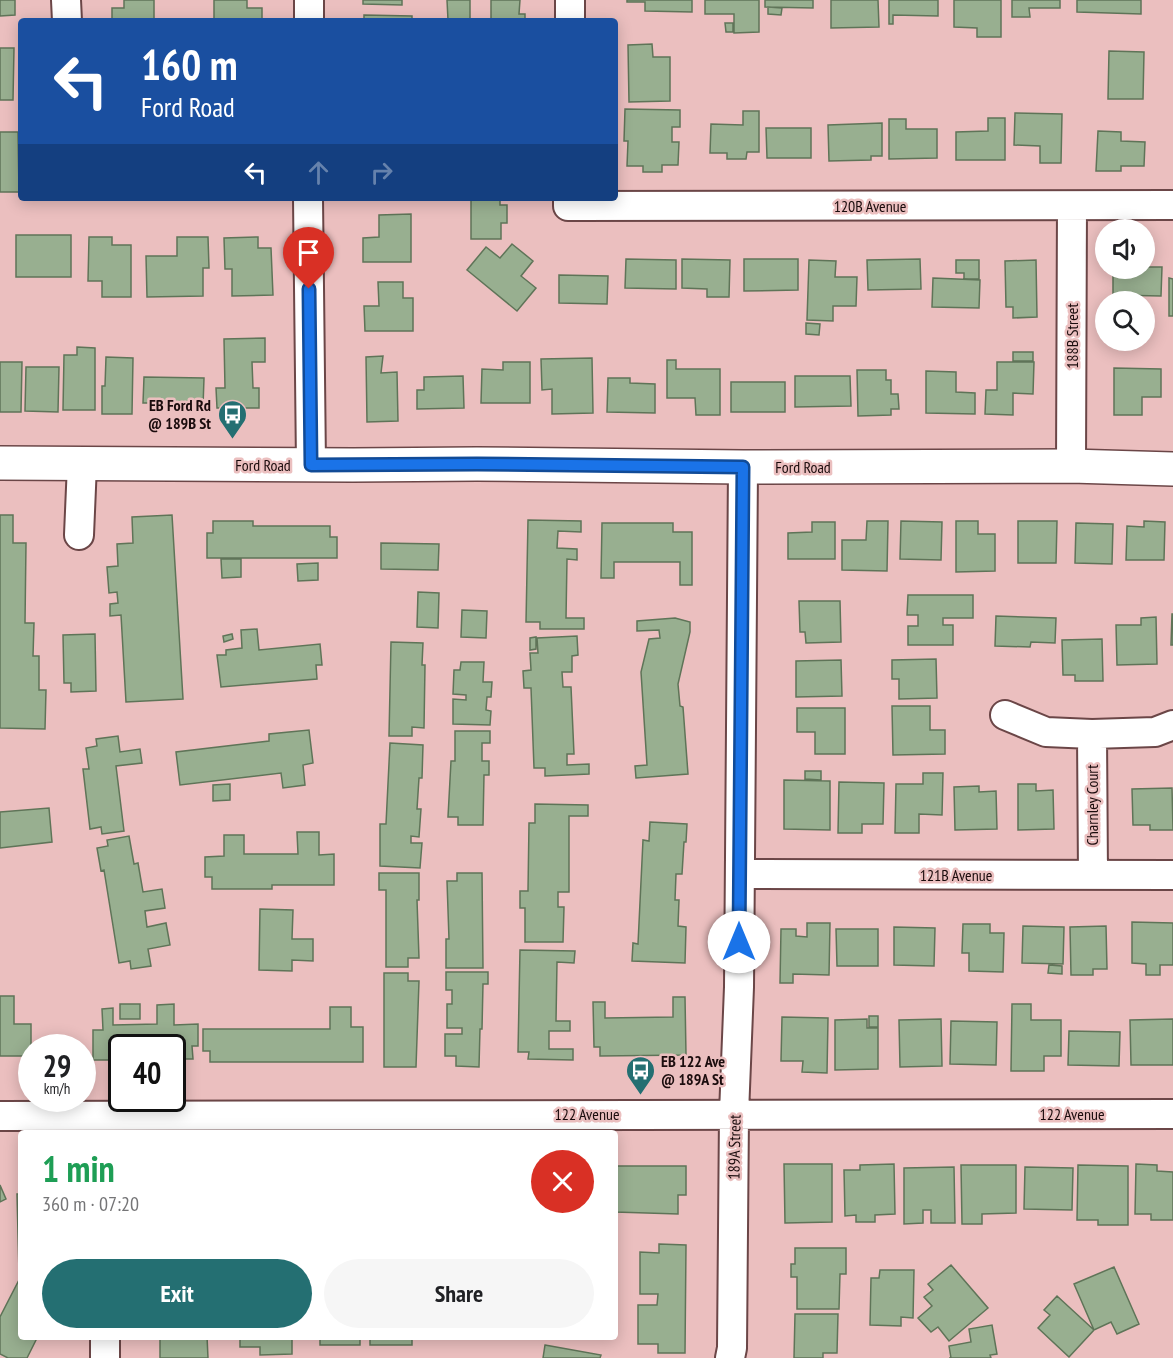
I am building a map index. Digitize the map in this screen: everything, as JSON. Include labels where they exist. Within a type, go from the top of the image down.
[{"type":"main road","name":"Ford Road","points":[[0,463],[743,467],[1071,466],[1173,469]]},
{"type":"street","points":[[66,0],[67,18]]},
{"type":"street","points":[[309,0],[309,18]]},
{"type":"street","points":[[570,0],[570,18]]},
{"type":"street","points":[[308,201],[311,465]]},
{"type":"street","name":"120B Avenue","points":[[568,202],[1173,206]]},
{"type":"street","name":"188B Street","points":[[1071,466],[1072,206]]},
{"type":"street","points":[[79,535],[82,464]]},
{"type":"street","name":"189A Street","points":[[730,1358],[732,1348],[734,1114],[739,987],[743,467]]},
{"type":"street","points":[[1005,715],[1046,732],[1092,734],[1155,732],[1173,725]]},
{"type":"street","name":"Charnley Court","points":[[1092,734],[1093,875]]},
{"type":"street","name":"121B Avenue","points":[[740,874],[1173,875]]},
{"type":"street","name":"122 Avenue","points":[[0,1116],[107,1124],[734,1114],[1173,1114]]},
{"type":"street","points":[[105,1340],[105,1358]]},
{"type":"building","points":[[0,0],[15,0],[15,15],[0,16]]},
{"type":"building","points":[[124,0],[154,0],[154,18],[112,18],[112,8],[124,8]]},
{"type":"building","points":[[214,0],[247,0],[247,8],[262,8],[262,18],[214,18]]},
{"type":"building","points":[[363,0],[402,0],[402,5],[363,4]]},
{"type":"building","points":[[447,0],[470,0],[470,18],[448,18]]},
{"type":"building","points":[[491,0],[520,0],[519,14],[525,14],[525,18],[491,18]]},
{"type":"building","points":[[627,0],[692,0],[692,12],[645,11],[645,2],[627,2]]},
{"type":"building","points":[[705,0],[759,0],[759,32],[734,33],[734,14],[705,14]]},
{"type":"building","points":[[765,0],[813,0],[813,8],[765,7]]},
{"type":"building","points":[[831,0],[878,0],[879,27],[831,28]]},
{"type":"building","points":[[889,0],[938,0],[938,16],[893,15],[893,24],[889,24]]},
{"type":"building","points":[[954,0],[1001,0],[1001,37],[977,37],[977,28],[954,27]]},
{"type":"building","points":[[1012,0],[1060,0],[1060,8],[1029,8],[1030,17],[1012,17]]},
{"type":"building","points":[[1077,0],[1141,0],[1141,14],[1077,12]]},
{"type":"building","points":[[768,7],[782,8],[781,15],[768,14]]},
{"type":"building","points":[[364,15],[412,16],[412,18],[364,18]]},
{"type":"building","points":[[725,23],[733,23],[733,32],[726,32]]},
{"type":"building","points":[[652,44],[653,57],[670,57],[670,101],[629,102],[628,45]]},
{"type":"building","points":[[0,48],[14,48],[13,100],[0,100]]},
{"type":"building","points":[[1109,51],[1144,52],[1143,99],[1108,99]]},
{"type":"building","points":[[625,109],[680,110],[680,127],[672,127],[672,142],[679,142],[678,165],[662,165],[662,172],[643,172],[643,166],[627,166],[628,141],[624,141]]},
{"type":"building","points":[[743,111],[759,111],[759,152],[747,152],[746,159],[727,159],[727,153],[710,153],[711,124],[743,125]]},
{"type":"building","points":[[1015,113],[1062,114],[1061,163],[1040,163],[1040,146],[1014,145]]},
{"type":"building","points":[[988,118],[1005,118],[1005,160],[956,160],[956,132],[988,131]]},
{"type":"building","points":[[889,119],[906,119],[906,129],[937,129],[937,158],[889,159]]},
{"type":"building","points":[[882,123],[882,156],[871,156],[871,160],[829,161],[828,125]]},
{"type":"building","points":[[766,128],[811,128],[811,158],[767,158]]},
{"type":"building","points":[[1098,131],[1121,132],[1121,141],[1145,142],[1144,166],[1121,166],[1121,171],[1096,171]]},
{"type":"building","points":[[0,132],[18,132],[18,192],[0,192]]},
{"type":"building","points":[[471,201],[500,201],[500,205],[507,205],[507,223],[501,223],[501,239],[471,239]]},
{"type":"building","points":[[411,214],[411,262],[363,262],[363,238],[379,237],[379,215]]},
{"type":"building","points":[[16,235],[71,235],[71,277],[16,277]]},
{"type":"building","points":[[89,237],[112,237],[112,245],[131,245],[131,297],[102,297],[102,281],[88,281]]},
{"type":"building","points":[[177,237],[208,237],[209,268],[203,268],[203,296],[147,297],[146,256],[177,256]]},
{"type":"building","points":[[258,237],[258,248],[271,248],[273,295],[232,296],[232,269],[225,269],[224,238]]},
{"type":"building","points":[[512,244],[533,261],[521,276],[536,288],[517,311],[467,270],[486,247],[500,258]]},
{"type":"building","points":[[626,259],[676,260],[676,289],[625,288]]},
{"type":"building","points":[[682,259],[730,260],[729,297],[707,297],[707,289],[682,288]]},
{"type":"building","points":[[744,259],[798,259],[798,290],[744,291]]},
{"type":"building","points":[[920,259],[921,289],[868,290],[867,260]]},
{"type":"building","points":[[809,260],[836,261],[835,277],[857,277],[856,306],[833,306],[833,321],[807,320]]},
{"type":"building","points":[[956,260],[979,260],[979,279],[964,279],[964,273],[956,273]]},
{"type":"building","points":[[1036,260],[1037,317],[1013,318],[1013,307],[1006,307],[1005,261]]},
{"type":"building","points":[[1155,267],[1162,267],[1161,296],[1155,296],[1155,291],[1113,291],[1113,279],[1155,279]]},
{"type":"building","points":[[559,275],[608,276],[607,304],[559,303]]},
{"type":"building","points":[[933,278],[980,280],[979,308],[932,307]]},
{"type":"building","points":[[1169,278],[1173,279],[1173,316],[1169,316]]},
{"type":"building","points":[[378,282],[403,282],[403,298],[413,298],[413,331],[365,331],[364,306],[379,306]]},
{"type":"building","points":[[806,323],[820,324],[819,335],[806,334]]},
{"type":"building","points":[[265,338],[265,362],[252,362],[253,388],[259,388],[259,408],[217,408],[216,388],[225,388],[224,339]]},
{"type":"building","points":[[77,347],[95,348],[95,410],[63,410],[64,355],[77,355]]},
{"type":"building","points":[[1013,352],[1033,352],[1033,361],[1013,361]]},
{"type":"building","points":[[383,356],[381,373],[397,372],[398,421],[367,422],[366,357]]},
{"type":"building","points":[[106,357],[133,358],[132,414],[102,414],[102,386],[105,386]]},
{"type":"building","points":[[592,358],[593,413],[552,414],[552,389],[542,390],[541,359]]},
{"type":"building","points":[[667,360],[676,360],[676,369],[720,369],[720,415],[696,415],[695,398],[667,398]]},
{"type":"building","points":[[0,362],[22,362],[21,412],[0,412]]},
{"type":"building","points":[[503,362],[530,362],[530,403],[481,403],[482,369],[503,370]]},
{"type":"building","points":[[997,362],[1034,362],[1033,394],[1013,393],[1013,415],[985,414],[986,390],[997,390]]},
{"type":"building","points":[[26,367],[59,367],[58,412],[25,411]]},
{"type":"building","points":[[1114,368],[1161,369],[1161,397],[1142,397],[1142,415],[1114,415]]},
{"type":"building","points":[[857,370],[886,370],[886,380],[891,380],[891,394],[898,394],[899,409],[891,409],[891,415],[858,416]]},
{"type":"building","points":[[926,371],[956,372],[956,392],[975,393],[975,414],[926,413]]},
{"type":"building","points":[[463,376],[464,408],[417,409],[417,390],[424,390],[424,377]]},
{"type":"building","points":[[795,376],[850,376],[851,406],[795,407]]},
{"type":"building","points":[[144,377],[204,378],[203,407],[143,403]]},
{"type":"building","points":[[608,378],[630,378],[630,383],[655,384],[655,413],[607,412]]},
{"type":"building","points":[[731,382],[785,382],[785,412],[731,412]]},
{"type":"building","points":[[0,515],[13,515],[13,543],[26,543],[25,623],[34,623],[33,656],[39,656],[39,690],[46,690],[45,729],[0,728]]},
{"type":"building","points":[[172,515],[183,699],[126,702],[121,615],[110,616],[110,604],[118,603],[117,592],[109,593],[107,567],[118,566],[117,544],[133,543],[132,517]]},
{"type":"building","points":[[528,520],[581,521],[581,532],[558,531],[557,548],[577,549],[577,560],[567,559],[566,618],[584,618],[584,629],[540,629],[540,622],[526,622]]},
{"type":"building","points":[[213,521],[253,521],[253,526],[330,526],[330,537],[337,537],[337,558],[207,558],[207,533],[213,533]]},
{"type":"building","points":[[867,521],[888,521],[887,571],[842,570],[842,540],[866,540]]},
{"type":"building","points":[[901,521],[942,522],[941,560],[900,559]]},
{"type":"building","points":[[956,521],[978,521],[978,534],[995,534],[995,571],[956,572]]},
{"type":"building","points":[[1018,521],[1057,521],[1056,563],[1018,563]]},
{"type":"building","points":[[1144,521],[1165,522],[1164,560],[1126,560],[1127,526],[1144,527]]},
{"type":"building","points":[[812,522],[835,522],[835,559],[788,559],[788,533],[812,532]]},
{"type":"building","points":[[602,523],[673,523],[673,532],[692,532],[692,585],[680,585],[680,562],[614,562],[614,578],[601,578]]},
{"type":"building","points":[[1076,523],[1113,524],[1112,564],[1075,563]]},
{"type":"building","points":[[381,543],[439,544],[438,570],[381,569]]},
{"type":"building","points":[[221,559],[241,559],[241,577],[222,578]]},
{"type":"building","points":[[318,563],[318,580],[298,581],[297,564]]},
{"type":"building","points":[[418,592],[439,593],[438,628],[417,627]]},
{"type":"building","points":[[908,595],[973,595],[973,618],[943,618],[943,625],[953,625],[953,645],[908,645],[908,626],[918,626],[918,615],[907,615]]},
{"type":"building","points":[[799,601],[840,601],[841,642],[806,643],[805,632],[800,632]]},
{"type":"building","points":[[462,610],[487,611],[486,638],[461,637]]},
{"type":"building","points":[[1172,614],[1173,645],[1171,645]]},
{"type":"building","points":[[996,616],[1056,618],[1055,643],[1031,642],[1030,647],[995,646]]},
{"type":"building","points":[[1156,617],[1157,664],[1117,665],[1116,625],[1141,625],[1141,618]]},
{"type":"building","points":[[675,618],[690,622],[690,632],[678,684],[680,706],[683,707],[688,774],[636,778],[635,766],[647,765],[641,672],[649,639],[660,638],[659,630],[637,631],[637,621]]},
{"type":"building","points":[[257,629],[259,650],[320,644],[322,665],[316,665],[317,679],[221,687],[217,655],[226,655],[226,650],[242,648],[241,630]]},
{"type":"building","points":[[95,634],[96,691],[71,692],[71,683],[64,683],[63,635]]},
{"type":"building","points":[[232,634],[233,639],[224,642],[223,636]]},
{"type":"building","points":[[577,636],[578,655],[572,656],[572,672],[562,672],[563,687],[571,687],[574,754],[567,754],[567,765],[589,764],[589,774],[545,776],[545,768],[534,768],[531,688],[524,688],[523,671],[531,670],[530,653],[538,653],[537,638]]},
{"type":"building","points":[[536,637],[536,649],[530,650],[530,638]]},
{"type":"building","points":[[1102,639],[1103,681],[1075,681],[1075,675],[1063,675],[1062,640]]},
{"type":"building","points":[[391,642],[423,643],[424,728],[412,727],[412,736],[389,736]]},
{"type":"building","points":[[936,659],[937,698],[899,699],[899,679],[892,679],[892,660]]},
{"type":"building","points":[[841,660],[842,696],[796,697],[796,661]]},
{"type":"building","points":[[461,662],[484,662],[483,682],[492,682],[491,697],[487,697],[486,710],[491,711],[490,725],[453,724],[453,699],[466,700],[466,695],[453,694],[454,670],[460,670]]},
{"type":"building","points":[[892,706],[930,706],[930,730],[945,730],[945,754],[893,755]]},
{"type":"building","points":[[797,708],[845,708],[845,754],[815,754],[815,732],[797,732]]},
{"type":"building","points":[[309,730],[313,763],[303,765],[305,785],[283,788],[281,773],[180,785],[176,752],[269,741],[269,734]]},
{"type":"building","points":[[455,731],[490,731],[490,743],[482,743],[482,761],[489,761],[489,775],[484,775],[483,825],[458,825],[458,817],[448,817],[451,761],[455,761]]},
{"type":"building","points":[[118,736],[120,752],[140,749],[142,763],[116,766],[124,831],[102,834],[101,827],[90,829],[83,769],[89,769],[86,748],[97,746],[96,739]]},
{"type":"building","points":[[390,743],[423,745],[422,778],[419,778],[417,809],[421,809],[419,837],[411,836],[411,843],[422,843],[420,868],[380,866],[380,824],[386,824]]},
{"type":"building","points":[[805,771],[821,771],[821,780],[805,779]]},
{"type":"building","points":[[923,773],[943,773],[942,815],[919,814],[919,833],[895,833],[896,784],[923,784]]},
{"type":"building","points":[[784,780],[830,781],[830,830],[784,829]]},
{"type":"building","points":[[839,782],[884,783],[883,824],[862,824],[862,833],[838,833]]},
{"type":"building","points":[[230,784],[230,800],[213,801],[213,785]]},
{"type":"building","points":[[1018,784],[1036,784],[1036,791],[1053,790],[1054,829],[1018,830]]},
{"type":"building","points":[[979,786],[979,792],[996,791],[997,829],[955,830],[954,787]]},
{"type":"building","points":[[1172,788],[1173,830],[1150,830],[1150,825],[1133,825],[1132,789]]},
{"type":"building","points":[[535,804],[588,805],[588,816],[569,816],[569,892],[558,892],[558,907],[564,907],[563,942],[525,942],[525,908],[520,908],[520,891],[528,891],[529,823],[535,823]]},
{"type":"building","points":[[49,808],[52,842],[0,848],[0,812]]},
{"type":"building","points":[[650,822],[687,824],[682,874],[676,874],[675,900],[679,900],[678,926],[686,927],[685,963],[632,961],[633,943],[638,944],[643,840],[649,841]]},
{"type":"building","points":[[297,832],[319,832],[319,855],[334,854],[334,885],[272,885],[272,889],[212,889],[212,877],[205,877],[205,857],[224,856],[224,835],[244,835],[244,854],[298,854]]},
{"type":"building","points":[[129,836],[134,864],[138,863],[143,892],[162,889],[165,908],[145,911],[147,927],[166,923],[170,945],[148,949],[151,966],[131,969],[130,961],[119,963],[104,870],[101,871],[97,848],[108,846],[107,840]]},
{"type":"building","points":[[379,873],[419,873],[419,900],[417,900],[419,958],[408,958],[408,967],[386,967],[386,890],[379,890]]},
{"type":"building","points":[[457,873],[482,873],[483,968],[446,968],[446,939],[449,939],[447,881],[457,881]]},
{"type":"building","points":[[260,909],[293,910],[292,939],[313,939],[313,961],[292,960],[292,971],[259,970]]},
{"type":"building","points":[[1132,922],[1173,923],[1173,965],[1160,965],[1160,975],[1146,975],[1146,964],[1132,963]]},
{"type":"building","points":[[807,923],[830,923],[829,975],[793,974],[793,983],[780,983],[781,929],[796,929],[796,936],[807,937]]},
{"type":"building","points":[[963,924],[990,924],[990,933],[1004,933],[1003,972],[969,971],[969,953],[962,953]]},
{"type":"building","points":[[1023,926],[1064,927],[1063,964],[1022,963]]},
{"type":"building","points":[[1106,926],[1107,969],[1093,969],[1093,975],[1071,975],[1070,927]]},
{"type":"building","points":[[894,927],[935,928],[934,966],[894,965]]},
{"type":"building","points":[[836,929],[878,929],[878,966],[837,966]]},
{"type":"building","points":[[520,950],[575,951],[574,963],[557,962],[556,1021],[570,1021],[570,1031],[549,1031],[549,1049],[573,1049],[573,1060],[528,1059],[529,1052],[518,1052]]},
{"type":"building","points":[[1049,965],[1062,966],[1062,974],[1048,973]]},
{"type":"building","points":[[446,972],[488,972],[488,984],[483,984],[479,1067],[456,1066],[456,1056],[445,1056],[445,1034],[462,1034],[462,1028],[447,1028],[447,1004],[452,1004],[452,990],[446,990]]},
{"type":"building","points":[[384,973],[408,973],[408,981],[419,981],[416,1067],[384,1067]]},
{"type":"building","points":[[0,996],[14,996],[14,1024],[31,1024],[31,1034],[18,1034],[18,1056],[0,1056]]},
{"type":"building","points":[[673,997],[685,997],[686,1055],[600,1056],[600,1047],[594,1047],[593,1002],[605,1002],[605,1018],[673,1017]]},
{"type":"building","points":[[120,1004],[140,1004],[140,1019],[120,1019]]},
{"type":"building","points":[[174,1004],[174,1025],[198,1024],[198,1046],[192,1046],[193,1059],[186,1059],[186,1034],[108,1034],[108,1060],[96,1060],[96,1034],[93,1034],[93,1030],[103,1030],[102,1009],[113,1008],[113,1025],[157,1024],[157,1005]]},
{"type":"building","points":[[1012,1004],[1031,1004],[1031,1020],[1061,1020],[1061,1056],[1044,1056],[1044,1071],[1011,1071]]},
{"type":"building","points":[[330,1007],[351,1007],[351,1027],[363,1027],[363,1062],[210,1062],[210,1051],[203,1051],[203,1029],[330,1029]]},
{"type":"building","points":[[869,1016],[878,1016],[878,1027],[869,1027]]},
{"type":"building","points":[[782,1017],[828,1018],[827,1073],[802,1072],[803,1061],[781,1061]]},
{"type":"building","points":[[867,1019],[867,1028],[878,1028],[878,1069],[835,1070],[835,1020]]},
{"type":"building","points":[[941,1019],[942,1066],[900,1067],[899,1020]]},
{"type":"building","points":[[1173,1019],[1173,1065],[1131,1065],[1130,1020]]},
{"type":"building","points":[[951,1021],[997,1022],[996,1065],[950,1064]]},
{"type":"building","points":[[1069,1031],[1120,1032],[1119,1066],[1068,1065]]},
{"type":"building","points":[[784,1164],[832,1164],[832,1222],[785,1223]]},
{"type":"building","points":[[894,1164],[895,1214],[875,1215],[875,1222],[856,1222],[856,1215],[845,1216],[844,1170],[860,1170],[860,1165]]},
{"type":"building","points":[[1136,1164],[1157,1165],[1157,1171],[1173,1172],[1173,1220],[1151,1220],[1151,1214],[1135,1214]]},
{"type":"building","points":[[961,1165],[1016,1165],[1016,1213],[982,1214],[982,1224],[962,1224]]},
{"type":"building","points":[[1078,1165],[1128,1166],[1128,1225],[1098,1225],[1098,1220],[1077,1220]]},
{"type":"building","points":[[618,1166],[686,1166],[686,1195],[678,1195],[678,1214],[618,1212]]},
{"type":"building","points":[[954,1167],[955,1223],[931,1223],[931,1210],[923,1210],[923,1223],[904,1224],[904,1168]]},
{"type":"building","points":[[1025,1167],[1073,1168],[1072,1210],[1024,1209]]},
{"type":"building","points":[[0,1185],[6,1199],[0,1202]]},
{"type":"building","points":[[659,1244],[686,1245],[685,1353],[658,1353],[658,1344],[638,1344],[638,1305],[657,1305],[658,1294],[640,1294],[640,1252],[659,1253]]},
{"type":"building","points":[[795,1248],[846,1248],[846,1274],[840,1274],[839,1309],[797,1309],[797,1277],[791,1277],[791,1264],[795,1264]]},
{"type":"building","points":[[951,1265],[988,1308],[949,1341],[938,1327],[931,1332],[918,1318],[932,1306],[924,1297],[933,1290],[928,1284]]},
{"type":"building","points":[[1114,1267],[1139,1324],[1117,1334],[1111,1322],[1094,1330],[1074,1284]]},
{"type":"building","points":[[880,1270],[914,1270],[913,1318],[901,1317],[901,1326],[870,1325],[871,1278],[879,1278]]},
{"type":"building","points":[[18,1282],[18,1340],[36,1340],[27,1358],[8,1358],[0,1354],[0,1317]]},
{"type":"building","points":[[1057,1296],[1094,1330],[1069,1357],[1038,1328],[1050,1315],[1044,1310]]},
{"type":"building","points":[[795,1314],[838,1314],[837,1353],[823,1353],[823,1358],[794,1358]]},
{"type":"building","points":[[992,1325],[997,1354],[990,1355],[991,1358],[951,1358],[949,1346],[971,1342],[969,1329]]},
{"type":"building","points":[[160,1340],[207,1340],[208,1358],[160,1358]]},
{"type":"building","points":[[240,1340],[292,1340],[292,1354],[260,1355],[260,1347],[240,1347]]},
{"type":"building","points":[[320,1340],[360,1340],[360,1345],[320,1345]]},
{"type":"building","points":[[370,1340],[412,1340],[412,1345],[370,1345]]},
{"type":"building","points":[[545,1345],[601,1355],[600,1358],[543,1358]]},
{"type":"place","name":"EB Ford Rd @ 189B St","points":[[232,440]]},
{"type":"place","name":"EB 122 Ave @ 189A St","points":[[640,1096]]},
{"type":"route","points":[[309,289],[311,465],[743,467],[739,942]]}]
